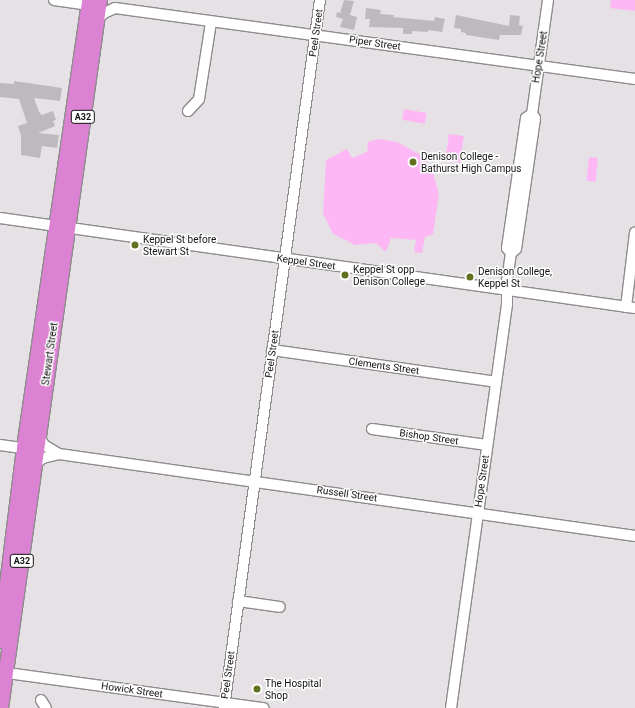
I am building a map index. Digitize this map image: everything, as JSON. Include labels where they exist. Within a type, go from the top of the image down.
[{"type":"highway","name":"Stewart Street","points":[[0,641],[33,445],[63,227],[97,20],[96,2]]},
{"type":"highway","name":"Stewart Street","points":[[1,708],[3,673],[35,464],[33,445],[96,2]]},
{"type":"street","points":[[54,0],[96,2],[115,8]]},
{"type":"street","name":"Peel Street","points":[[224,705],[320,0]]},
{"type":"street","name":"Hope Street","points":[[451,708],[496,382],[511,253],[507,248],[509,233],[526,118],[532,114],[548,0]]},
{"type":"street","points":[[97,20],[104,13],[115,8]]},
{"type":"street","name":"Piper Street","points":[[115,8],[635,79]]},
{"type":"street","points":[[188,111],[199,99],[210,22]]},
{"type":"street","name":"Keppel Street","points":[[0,218],[507,291],[631,307]]},
{"type":"street","points":[[631,307],[635,233]]},
{"type":"street","name":"Clements Street","points":[[272,350],[496,382]]},
{"type":"street","name":"Bishop Street","points":[[372,429],[487,445]]},
{"type":"street","points":[[0,445],[33,445]]},
{"type":"street","name":"Russell Street","points":[[33,445],[44,445],[59,454]]},
{"type":"street","name":"Russell Street","points":[[35,464],[43,458],[59,454],[478,512],[635,536]]},
{"type":"street","points":[[238,601],[280,607]]},
{"type":"street","name":"Howick Street","points":[[3,673],[224,705],[264,708]]},
{"type":"shaded area","points":[[611,0],[635,0],[635,11],[610,8]]},
{"type":"shaded area","points":[[404,109],[427,113],[425,124],[402,120]]},
{"type":"shaded area","points":[[449,134],[464,136],[460,163],[445,161]]},
{"type":"shaded area","points":[[379,139],[397,142],[419,154],[432,169],[439,194],[433,234],[425,237],[422,253],[414,252],[416,240],[391,238],[386,252],[376,243],[355,245],[333,234],[323,213],[326,160],[347,149],[352,158],[367,152],[368,142]]},
{"type":"shaded area","points":[[589,157],[598,158],[595,182],[586,181]]},
{"type":"building","points":[[344,0],[354,1],[350,15],[357,17],[354,30],[340,27],[343,19],[336,17],[337,12],[340,13]]},
{"type":"building","points":[[366,8],[381,10],[380,14],[394,15],[393,17],[434,21],[435,17],[445,19],[442,32],[428,30],[428,32],[412,31],[412,34],[403,34],[403,28],[369,27],[370,19],[365,19]]},
{"type":"building","points":[[456,15],[509,26],[510,15],[520,16],[519,25],[523,26],[521,35],[500,35],[499,40],[466,35],[466,33],[461,32],[461,29],[454,28]]},
{"type":"building","points":[[14,81],[62,88],[60,101],[34,98],[39,112],[42,115],[53,111],[56,120],[53,121],[55,126],[38,133],[59,135],[57,148],[42,146],[40,158],[21,155],[21,136],[18,126],[27,123],[19,99],[0,97],[0,83],[14,84]]},
{"type":"place","name":"Denison College - Bathurst High Campus","points":[[413,162]]},
{"type":"place","name":"Keppel St before Stewart St","points":[[135,245]]},
{"type":"place","name":"Keppel St opp Denison College","points":[[345,275]]},
{"type":"place","name":"Denison College, Keppel St","points":[[470,277]]},
{"type":"place","name":"The Hospital Shop","points":[[257,689]]}]
